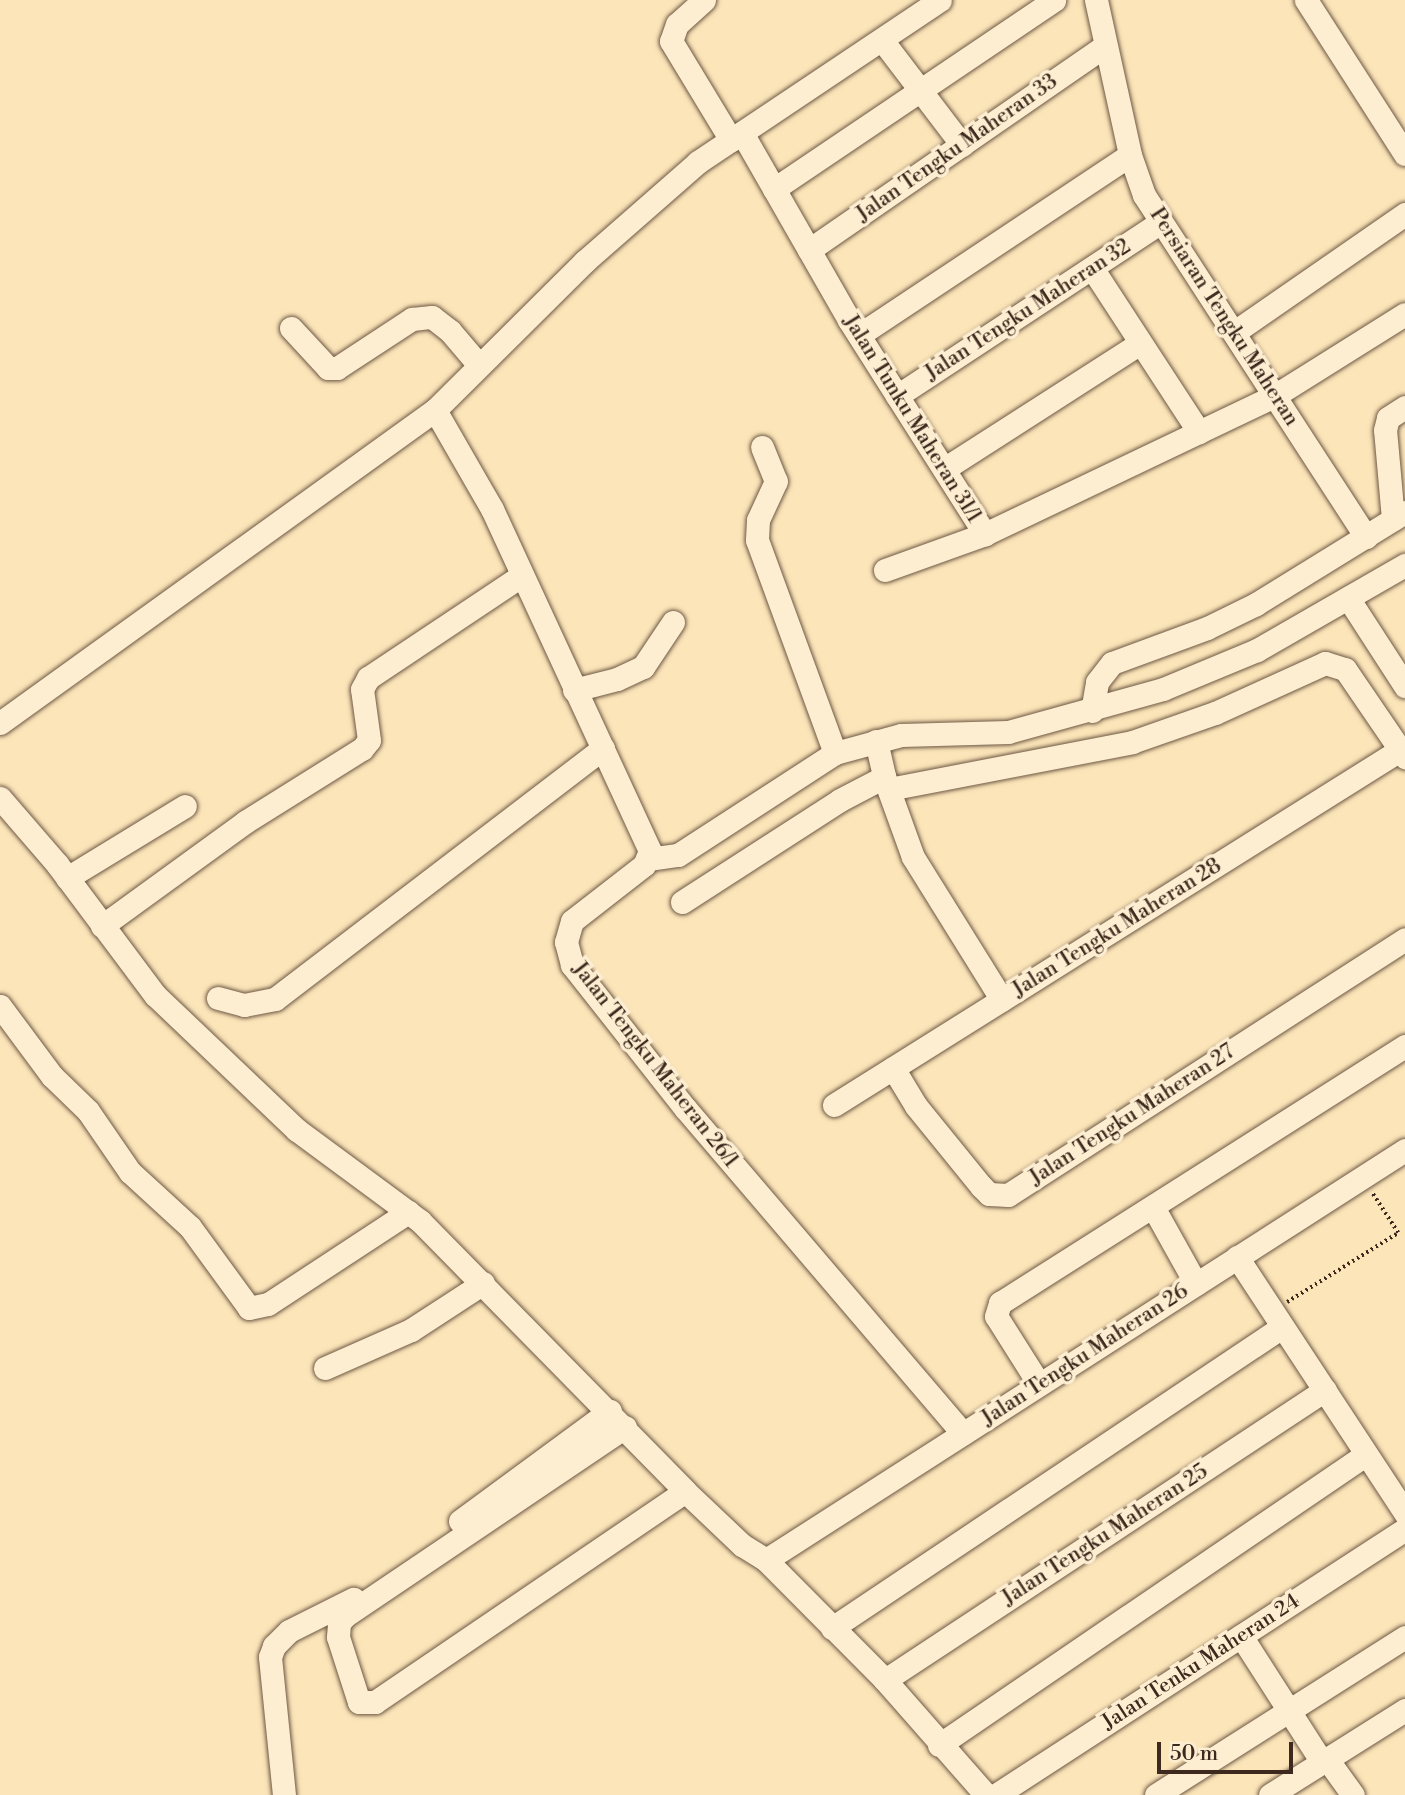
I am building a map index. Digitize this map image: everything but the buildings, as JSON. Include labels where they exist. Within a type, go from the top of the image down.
[{"type":"street","points":[[0,723],[435,410],[478,364],[585,261],[698,162],[940,0]]},
{"type":"street","points":[[774,189],[1054,0]]},
{"type":"street","name":"Persiaran Tengku Maheran","points":[[1096,0],[1130,155],[1159,223],[1236,331],[1366,537]]},
{"type":"street","points":[[1306,0],[1405,154]]},
{"type":"street","name":"Jalan Tunku Maheran 31/1","points":[[694,3],[672,33],[674,52],[774,189],[859,335],[985,534],[1276,395],[1405,314]]},
{"type":"street","points":[[882,40],[922,89],[962,145]]},
{"type":"street","name":"Jalan Tengku Maheran 33","points":[[809,250],[1105,46]]},
{"type":"street","points":[[859,335],[1130,155]]},
{"type":"street","points":[[1236,331],[1405,214]]},
{"type":"street","name":"Jalan Tengku Maheran 32","points":[[897,396],[1159,223]]},
{"type":"street","points":[[1092,268],[1199,432]]},
{"type":"street","points":[[291,328],[328,368],[337,368],[412,319],[432,317],[450,331],[478,364]]},
{"type":"street","points":[[944,469],[1140,343]]},
{"type":"street","points":[[1092,711],[1097,682],[1112,663],[1208,628],[1399,516],[1385,430],[1388,418],[1405,407]]},
{"type":"street","points":[[435,410],[492,509],[574,690],[647,839],[648,859],[678,855],[835,753],[876,741],[932,732],[1008,732],[1092,711],[1210,673],[1405,565]]},
{"type":"street","points":[[762,447],[776,481],[758,520],[757,540],[835,753]]},
{"type":"street","points":[[885,570],[985,534]]},
{"type":"street","points":[[102,926],[245,822],[362,748],[369,740],[362,689],[369,678],[521,576]]},
{"type":"street","points":[[1348,598],[1405,686]]},
{"type":"street","points":[[574,690],[617,679],[643,667],[673,622]]},
{"type":"street","points":[[682,902],[839,800],[887,783],[1132,742],[1214,713],[1317,666],[1334,663],[1345,669],[1403,754]]},
{"type":"street","points":[[876,741],[887,783],[914,858],[1002,1000]]},
{"type":"street","points":[[218,998],[260,1005],[298,984],[603,748]]},
{"type":"street","name":"Jalan Tengku Maheran 28","points":[[834,1105],[1403,754]]},
{"type":"street","points":[[0,798],[67,877],[147,986],[297,1130],[408,1212],[482,1283],[685,1491],[742,1545],[765,1560],[885,1680],[939,1745],[986,1795]]},
{"type":"street","points":[[67,877],[185,806]]},
{"type":"street","name":"Jalan Tengku Maheran 26/1","points":[[648,859],[572,921],[566,942],[572,965],[685,1108],[963,1433]]},
{"type":"street","name":"Jalan Tengku Maheran 27","points":[[893,1068],[916,1106],[981,1186],[989,1194],[1007,1195],[1405,939]]},
{"type":"street","points":[[0,1006],[52,1076],[88,1111],[130,1172],[177,1212],[249,1308],[261,1309],[408,1212]]},
{"type":"street","points":[[1039,1384],[996,1316],[996,1308],[1405,1046]]},
{"type":"street","name":"Jalan Tengku Maheran 26","points":[[765,1560],[1405,1150]]},
{"type":"street","points":[[1153,1207],[1196,1284]]},
{"type":"street","points":[[1237,1257],[1282,1316],[1365,1455],[1405,1513]]},
{"type":"street","points":[[325,1368],[411,1330],[482,1283]]},
{"type":"street","points":[[832,1628],[1282,1316]]},
{"type":"street","name":"Jalan Tengku Maheran 25","points":[[885,1680],[1325,1390]]},
{"type":"street","points":[[617,1419],[339,1623],[338,1637],[359,1702],[375,1702],[685,1491]]},
{"type":"street","points":[[284,1795],[270,1657],[279,1638],[361,1594],[617,1419]]},
{"type":"street","points":[[939,1745],[1365,1455]]},
{"type":"street","name":"Jalan Tenku Maheran 24","points":[[996,1795],[1405,1529]]},
{"type":"street","points":[[1241,1636],[1289,1710],[1353,1795]]},
{"type":"street","points":[[1156,1795],[1405,1637]]},
{"type":"street","points":[[1270,1795],[1325,1760],[1401,1721]]},
{"type":"path","points":[[1282,1316],[1398,1233],[1362,1177]]}]
